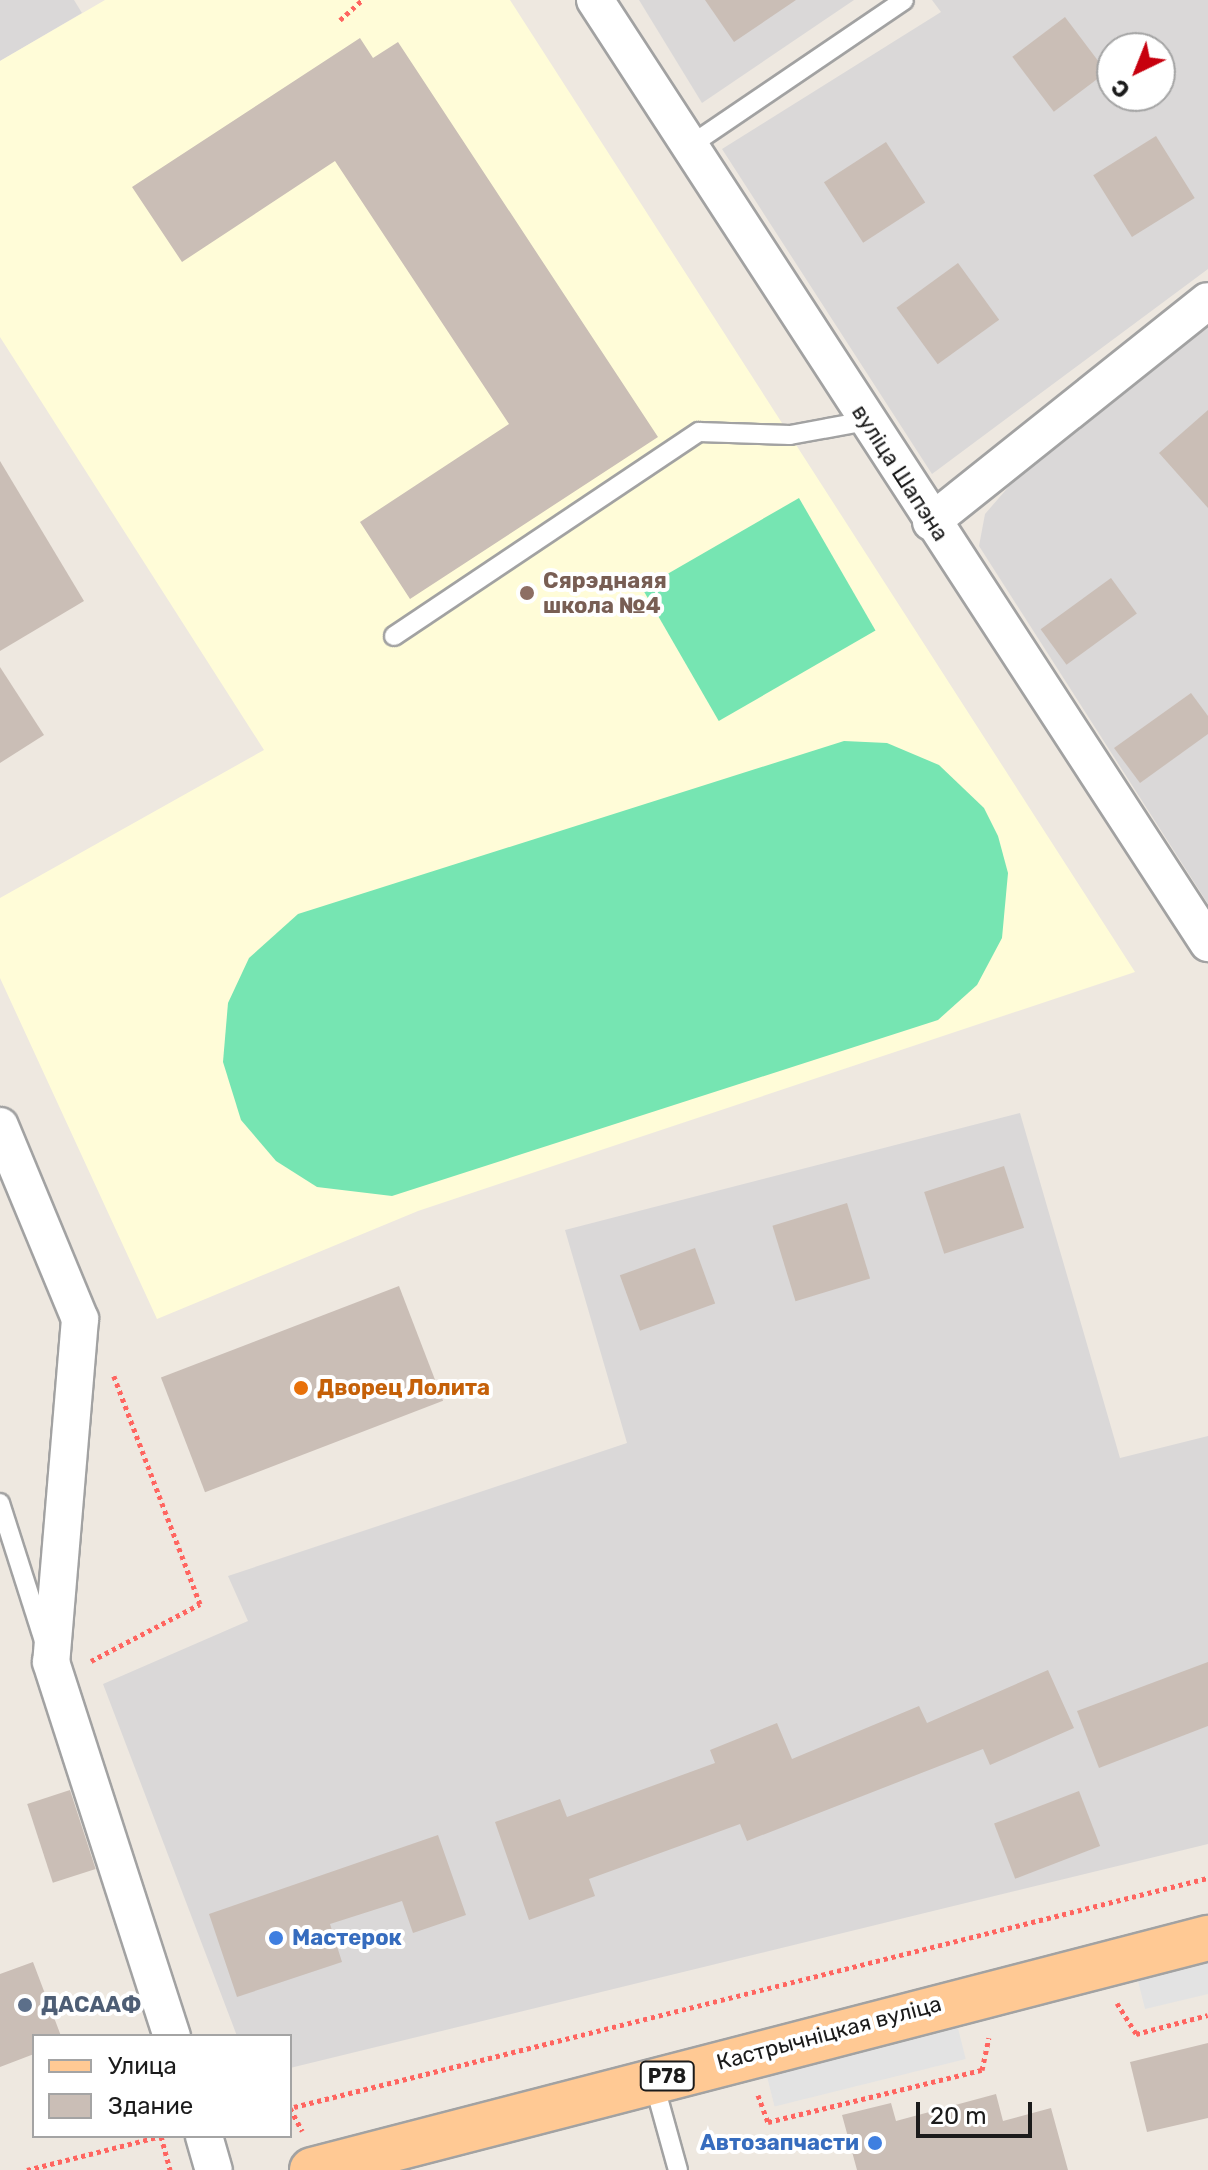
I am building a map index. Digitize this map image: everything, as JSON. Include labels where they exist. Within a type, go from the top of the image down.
[{"type":"main road","name":"Кастрычніцкая вуліца","points":[[312,2170],[1208,1938]]},
{"type":"street","name":"вуліца Шапэна","points":[[595,0],[931,522],[1208,943]]},
{"type":"street","points":[[931,522],[1208,301]]},
{"type":"street","points":[[0,1126],[80,1319],[51,1662],[171,2034]]},
{"type":"street","points":[[205,2138],[214,2170]]},
{"type":"lane","points":[[688,147],[904,0]]},
{"type":"lane","points":[[394,636],[699,432],[790,435],[866,421]]},
{"type":"lane","points":[[0,1503],[51,1662]]},
{"type":"lane","points":[[653,2080],[678,2170]]},
{"type":"path","points":[[340,20],[362,0]]},
{"type":"path","points":[[80,1319],[100,1336],[200,1604],[91,1660],[90,1670]]},
{"type":"path","points":[[294,2107],[1208,1878]]},
{"type":"path","points":[[1101,2003],[1115,1999],[1136,2034],[1208,2015]]},
{"type":"path","points":[[755,2085],[768,2122],[982,2070],[989,2034],[1003,2031]]},
{"type":"path","points":[[27,2170],[153,2138]]},
{"type":"path","points":[[162,2138],[170,2170]]},
{"type":"shaded area","points":[[0,0],[74,0],[82,13],[0,61]]},
{"type":"shaded area","name":"Сярэднаяя школа №4","points":[[105,0],[510,0],[1135,972],[418,1211],[157,1319],[0,978],[0,898],[264,750],[0,337],[0,61]]},
{"type":"shaded area","points":[[639,0],[854,0],[702,103]]},
{"type":"shaded area","points":[[932,0],[1208,0],[1208,269],[932,474],[722,149],[941,12]]},
{"type":"shaded area","points":[[1208,322],[1208,904],[979,546],[985,514],[1017,477]]},
{"type":"shaded area","points":[[1020,1113],[1120,1458],[1208,1436],[1208,1844],[292,2068],[292,2034],[236,2034],[103,1684],[248,1621],[228,1576],[627,1443],[565,1230]]},
{"type":"shaded area","points":[[1208,1951],[1208,1994],[1145,2009],[1135,1969]]},
{"type":"shaded area","points":[[957,2024],[966,2059],[775,2107],[766,2072]]},
{"type":"green space","points":[[799,498],[876,631],[719,721],[642,588]]},
{"type":"green space","points":[[844,741],[887,743],[939,765],[984,808],[998,836],[1008,873],[1002,938],[977,985],[938,1020],[392,1196],[317,1187],[276,1161],[241,1120],[223,1062],[228,1003],[249,958],[298,914]]},
{"type":"building","points":[[705,0],[796,0],[734,42]]},
{"type":"building","points":[[1065,17],[1096,58],[1096,80],[1054,112],[1012,57]]},
{"type":"building","points":[[360,38],[373,58],[398,42],[658,437],[410,599],[360,522],[509,424],[335,161],[182,262],[132,187]]},
{"type":"building","points":[[1156,136],[1195,198],[1132,237],[1093,175]]},
{"type":"building","points":[[886,142],[925,202],[863,243],[824,182]]},
{"type":"building","points":[[958,263],[999,320],[938,364],[897,308]]},
{"type":"building","points":[[1208,410],[1208,508],[1159,453]]},
{"type":"building","points":[[0,461],[84,601],[0,651]]},
{"type":"building","points":[[1111,578],[1137,614],[1066,665],[1041,629]]},
{"type":"building","points":[[0,667],[44,735],[0,763]]},
{"type":"building","points":[[1191,693],[1208,716],[1208,734],[1140,783],[1114,748]]},
{"type":"building","points":[[1004,1166],[1024,1228],[944,1254],[924,1192]]},
{"type":"building","points":[[847,1203],[870,1279],[796,1301],[772,1226]]},
{"type":"building","points":[[695,1248],[715,1303],[640,1331],[620,1275]]},
{"type":"building","name":"Дворец Лолита","points":[[399,1286],[443,1401],[205,1492],[161,1377]]},
{"type":"building","points":[[1208,1662],[1208,1726],[1099,1768],[1077,1711]]},
{"type":"building","points":[[1048,1670],[1074,1728],[990,1765],[983,1749],[747,1841],[740,1824],[589,1879],[595,1896],[529,1920],[495,1822],[560,1799],[567,1817],[715,1763],[710,1750],[777,1723],[792,1759],[919,1706],[927,1723]]},
{"type":"building","points":[[70,1790],[96,1869],[53,1883],[27,1804]]},
{"type":"building","points":[[1079,1791],[1100,1846],[1015,1879],[994,1824]]},
{"type":"building","points":[[438,1835],[466,1915],[413,1933],[402,1901],[330,1924],[342,1962],[237,1997],[209,1914]]},
{"type":"building","name":"ДАСААФ","points":[[33,1962],[60,2034],[32,2034],[32,2055],[0,2067],[0,1974]]},
{"type":"building","points":[[1208,2043],[1208,2118],[1147,2132],[1130,2062]]},
{"type":"building","points":[[996,2094],[1003,2121],[1051,2108],[1068,2170],[857,2170],[842,2115],[891,2103],[896,2121]]},
{"type":"place","name":"Сярэднаяя школа №4","points":[[527,593]]},
{"type":"place","name":"Дворец Лолита","points":[[301,1388]]},
{"type":"place","name":"Мастерок","points":[[276,1938]]},
{"type":"place","name":"ДАСААФ","points":[[25,2005]]},
{"type":"place","name":"Автозапчасти","points":[[875,2143]]}]
